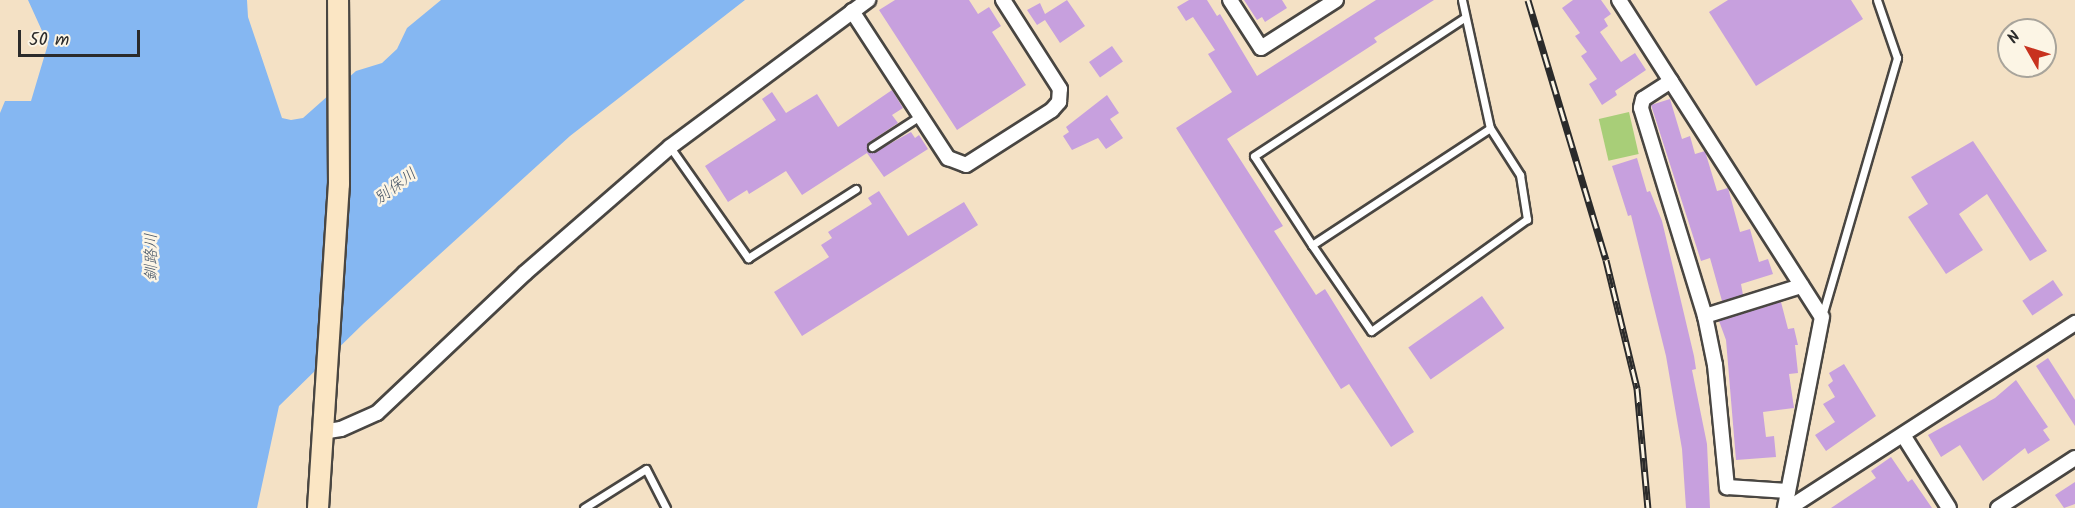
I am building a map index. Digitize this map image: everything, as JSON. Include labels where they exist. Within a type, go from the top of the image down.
[{"type":"street","points":[[318,508],[339,184],[341,63],[338,0]]},
{"type":"street","points":[[322,432],[341,429],[377,413],[525,273],[670,147],[868,0]]},
{"type":"street","points":[[852,11],[948,158],[966,165],[1052,110],[1059,102],[1060,90],[1003,0]]},
{"type":"street","points":[[1230,0],[1261,48],[1336,0]]},
{"type":"street","points":[[1620,0],[1822,317],[1788,491],[1787,508]]},
{"type":"street","points":[[1671,81],[1643,99],[1641,108],[1705,316],[1715,365],[1727,488],[1788,491]]},
{"type":"street","points":[[1705,316],[1801,286]]},
{"type":"street","points":[[1787,508],[2075,323]]},
{"type":"street","points":[[1903,435],[1949,508]]},
{"type":"street","points":[[1998,508],[2075,458]]},
{"type":"lane","points":[[1462,0],[1464,18],[1490,128],[1520,176],[1527,219],[1371,331],[1254,156],[1464,18]]},
{"type":"lane","points":[[1822,317],[1897,58],[1877,0]]},
{"type":"lane","points":[[872,147],[921,116]]},
{"type":"lane","points":[[1312,245],[1490,128]]},
{"type":"lane","points":[[670,147],[748,258],[856,189]]},
{"type":"lane","points":[[584,508],[646,469],[666,508]]},
{"type":"green space","points":[[1629,112],[1639,154],[1608,161],[1599,119]]},
{"type":"water","points":[[28,0],[247,0],[248,17],[282,118],[291,120],[303,118],[356,71],[382,63],[397,49],[407,28],[441,0],[745,0],[570,136],[363,324],[279,406],[257,508],[0,508],[0,113],[5,101],[31,101],[48,44]]},
{"type":"building","points":[[895,0],[969,0],[978,14],[989,7],[1001,26],[992,32],[1026,85],[957,130],[879,10]]},
{"type":"building","points":[[1067,0],[1085,26],[1060,43],[1045,20],[1037,25],[1027,10],[1040,3],[1045,14]]},
{"type":"building","points":[[1189,0],[1207,0],[1217,16],[1220,14],[1257,76],[1376,0],[1434,0],[1374,38],[1377,42],[1227,139],[1283,226],[1274,231],[1316,295],[1325,289],[1414,432],[1391,447],[1349,384],[1341,389],[1176,128],[1232,92],[1208,54],[1215,50],[1193,17],[1186,21],[1177,7]]},
{"type":"building","points":[[1244,0],[1282,0],[1287,8],[1265,22],[1262,17],[1257,20]]},
{"type":"building","points":[[1573,0],[1601,0],[1611,14],[1604,19],[1608,26],[1600,32],[1621,62],[1635,53],[1646,70],[1615,91],[1617,95],[1602,105],[1589,84],[1597,79],[1581,56],[1587,52],[1575,36],[1580,33],[1562,8]]},
{"type":"building","points":[[1728,0],[1851,0],[1863,19],[1756,86],[1709,12]]},
{"type":"building","points":[[1112,46],[1123,62],[1100,78],[1089,62]]},
{"type":"building","points":[[892,90],[903,108],[892,115],[898,123],[868,143],[867,150],[875,152],[911,132],[915,138],[919,135],[928,149],[884,177],[867,153],[802,195],[786,171],[749,194],[747,190],[728,202],[705,166],[776,120],[762,99],[772,92],[786,113],[817,94],[838,127]]},
{"type":"building","points":[[1107,95],[1119,113],[1110,119],[1123,138],[1106,149],[1098,138],[1072,150],[1063,136],[1069,132],[1066,127]]},
{"type":"building","points":[[1670,99],[1682,139],[1690,136],[1695,154],[1705,151],[1717,191],[1728,188],[1740,232],[1750,229],[1759,262],[1768,259],[1773,274],[1741,284],[1743,295],[1722,301],[1710,258],[1701,261],[1651,105]]},
{"type":"building","points":[[1973,141],[2047,251],[2030,261],[1987,194],[1959,214],[1983,250],[1946,274],[1908,217],[1928,204],[1911,177]]},
{"type":"building","points":[[1637,158],[1647,192],[1650,191],[1662,221],[1694,356],[1696,369],[1692,370],[1707,444],[1710,508],[1686,508],[1682,449],[1666,356],[1631,215],[1628,216],[1612,166]]},
{"type":"building","points":[[879,191],[908,236],[964,202],[978,225],[802,336],[774,292],[829,257],[821,245],[832,238],[828,232],[872,204],[868,198]]},
{"type":"building","points":[[2053,280],[2063,295],[2032,316],[2022,301]]},
{"type":"building","points":[[1482,296],[1504,328],[1431,380],[1408,348]]},
{"type":"building","points":[[1781,302],[1788,329],[1794,328],[1798,345],[1795,345],[1798,373],[1789,374],[1794,408],[1763,412],[1766,437],[1774,436],[1776,457],[1736,460],[1726,340],[1719,321]]},
{"type":"building","points":[[2048,358],[2075,400],[2075,426],[2036,366]]},
{"type":"building","points":[[1844,364],[1876,416],[1826,451],[1815,435],[1835,422],[1823,404],[1835,397],[1828,385],[1833,381],[1829,373]]},
{"type":"building","points":[[2016,380],[2048,427],[2043,430],[2050,440],[2028,454],[2025,448],[1983,481],[1960,445],[1941,457],[1928,435],[1995,398]]},
{"type":"building","points":[[1891,457],[1908,482],[1912,479],[1932,508],[1831,508],[1876,478],[1871,471]]},
{"type":"building","points":[[2075,482],[2075,504],[2064,508],[2055,495]]},
{"type":"railway","points":[[1528,0],[1606,260],[1637,388],[1648,508]]},
{"type":"water label","name":"別保川","points":[[396,187]]},
{"type":"water label","name":"釧路川","points":[[152,257]]}]
